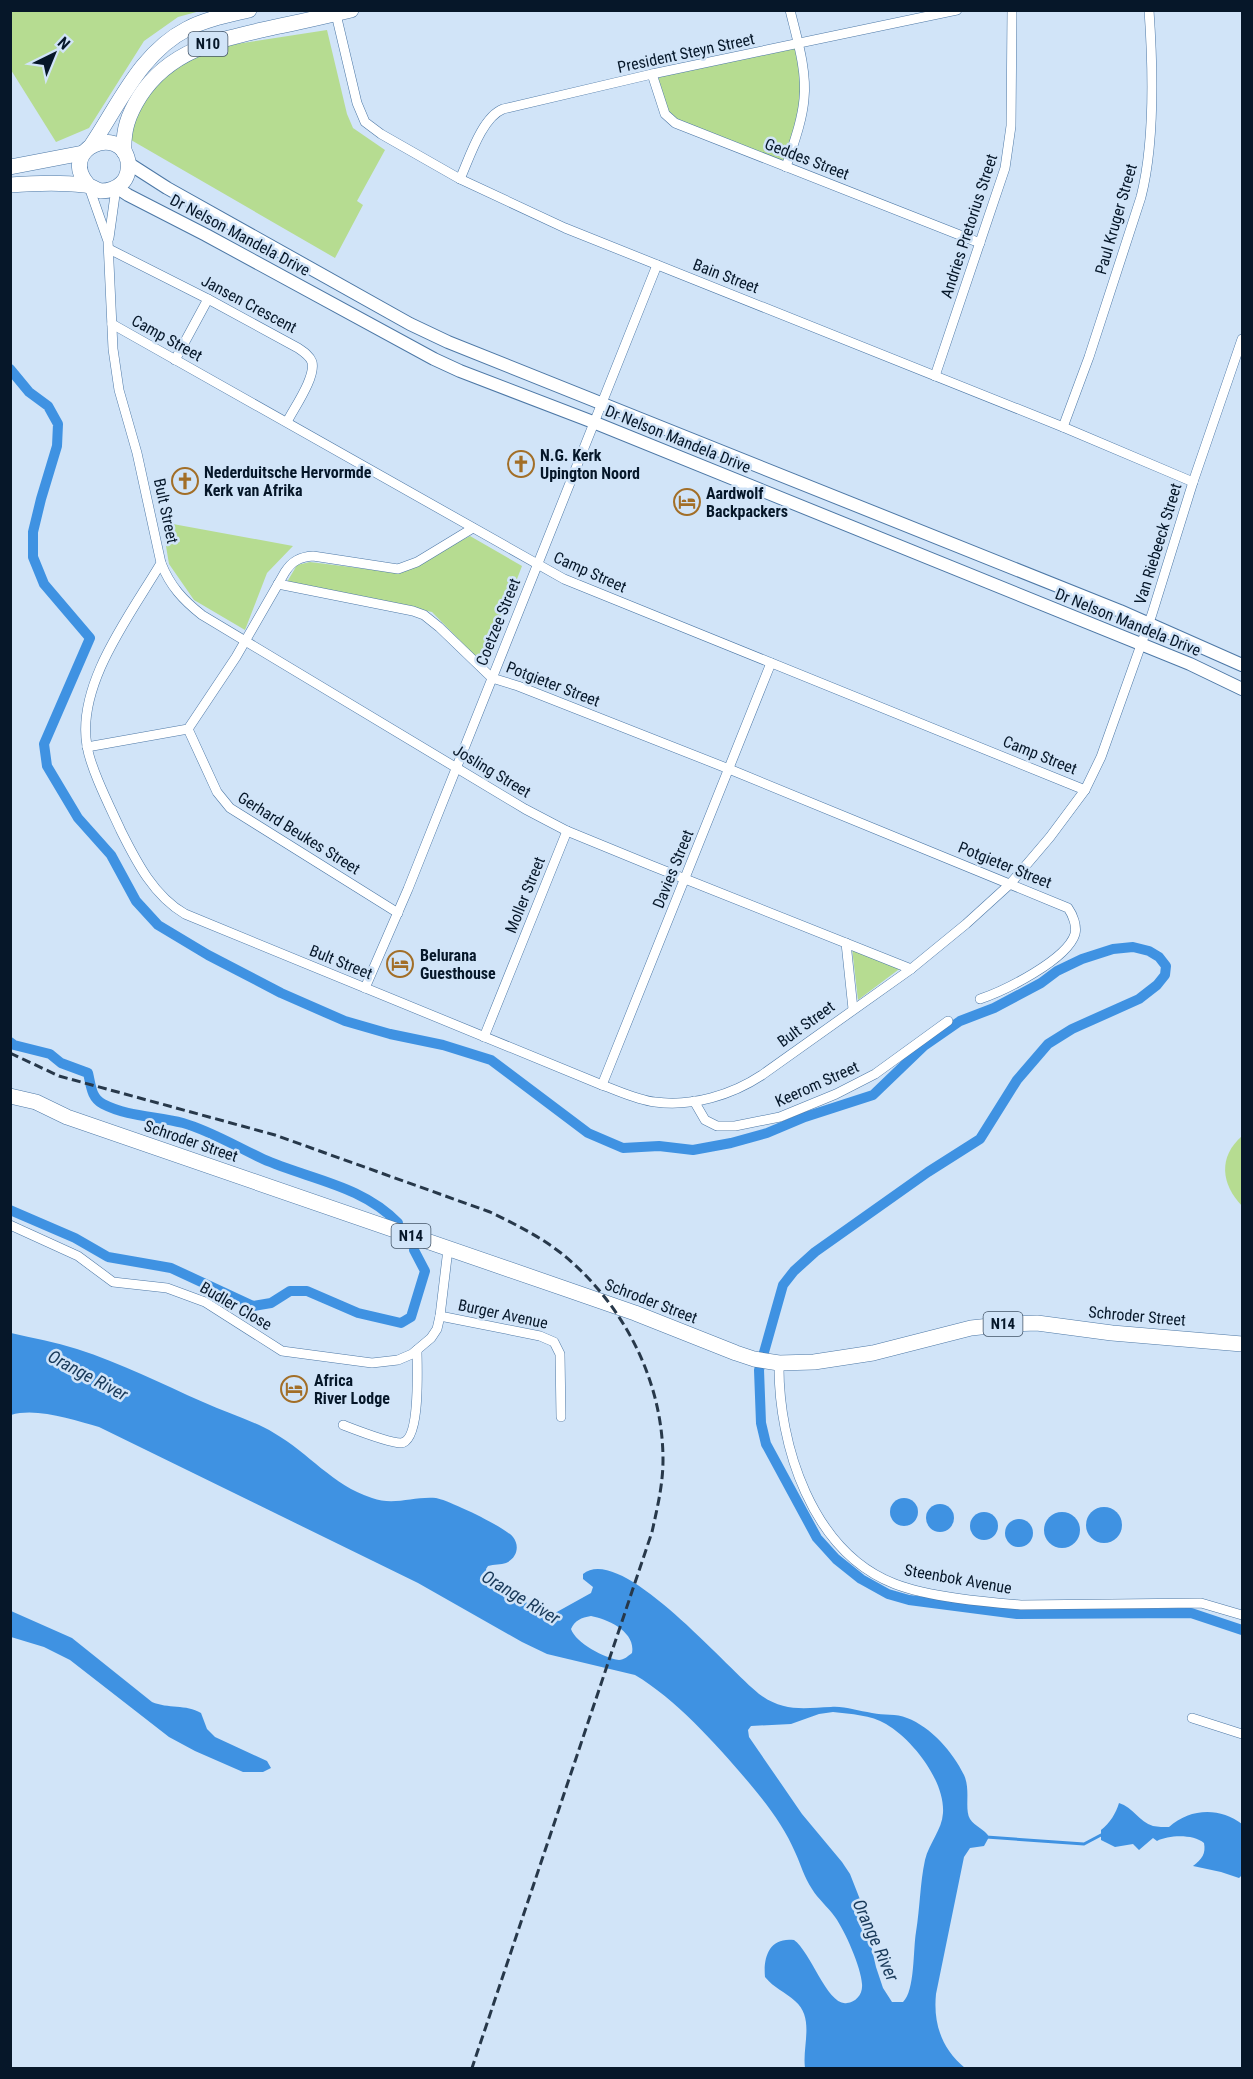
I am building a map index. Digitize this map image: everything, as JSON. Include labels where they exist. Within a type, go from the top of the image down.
[{"type":"highway","name":"N10","points":[[87,149],[133,78],[162,46],[187,29],[243,11]]},
{"type":"highway","name":"N10","points":[[116,187],[127,174],[124,136],[126,122],[155,77],[175,60],[223,39],[341,12]]},
{"type":"highway","points":[[10,166],[87,149],[96,143],[108,142],[118,146],[126,157]]},
{"type":"highway","points":[[87,149],[81,160],[81,173],[88,185]]},
{"type":"highway","points":[[10,185],[38,183],[88,185],[102,190],[116,187]]},
{"type":"highway","name":"Schroder Street","points":[[10,1096],[36,1102],[67,1117],[635,1313],[766,1361],[814,1362],[873,1353],[970,1328],[1009,1324],[1037,1323],[1112,1333],[1242,1344]]},
{"type":"highway","name":"Schroder Street","points":[[10,1106],[51,1117],[67,1117]]},
{"type":"street","points":[[786,167],[800,121],[805,84],[790,10]]},
{"type":"street","name":"President Steyn Street","points":[[460,179],[485,125],[499,111],[652,74],[957,10]]},
{"type":"street","name":"Andries Pretorius Street","points":[[935,376],[1005,168],[1009,148],[1012,10]]},
{"type":"street","name":"Paul Kruger Street","points":[[1063,427],[1089,357],[1142,196],[1147,174],[1151,91],[1149,10]]},
{"type":"street","points":[[243,11],[244,34]]},
{"type":"street","name":"Bain Street","points":[[341,12],[357,103],[365,122],[381,134],[460,179],[556,224],[1063,427],[1193,482]]},
{"type":"street","name":"Geddes Street","points":[[652,74],[665,114],[675,123],[980,243]]},
{"type":"street","name":"Dr Nelson Mandela Drive","points":[[126,157],[167,188],[410,324],[448,342],[1149,624],[1242,665]]},
{"type":"street","name":"Bult Street","points":[[88,185],[109,245]]},
{"type":"street","name":"Dr Nelson Mandela Drive","points":[[116,187],[460,371],[593,422],[1140,644],[1242,689]]},
{"type":"street","name":"Bult Street","points":[[116,187],[109,245],[115,367],[162,563],[98,672],[88,709],[87,747],[99,781],[135,859],[148,879],[175,908],[602,1085],[657,1102],[694,1101],[727,1093],[754,1080],[911,969],[1010,884],[1050,837],[1085,790]]},
{"type":"street","name":"Jansen Crescent","points":[[109,245],[298,348],[310,358],[311,375],[287,422]]},
{"type":"street","name":"Coetzee Street","points":[[365,988],[398,913],[657,265]]},
{"type":"street","points":[[175,360],[208,299]]},
{"type":"street","name":"Camp Street","points":[[112,324],[537,565],[573,583],[1085,790]]},
{"type":"street","name":"Van Riebeeck Street","points":[[1085,790],[1101,757],[1149,624],[1193,482],[1242,339]]},
{"type":"street","points":[[87,747],[188,729],[245,642],[293,561],[305,557],[322,557],[393,569],[401,568],[417,562],[473,528]]},
{"type":"street","name":"Josling Street","points":[[162,563],[171,584],[186,602],[202,615],[525,809],[567,831],[911,969]]},
{"type":"street","name":"Potgieter Street","points":[[278,584],[424,615],[492,678],[518,686],[729,769],[1067,907],[1074,920],[1076,931],[1074,937],[1057,957],[1008,988],[980,999]]},
{"type":"street","name":"Davies Street","points":[[602,1085],[771,663]]},
{"type":"street","name":"Gerhard Beukes Street","points":[[188,729],[217,792],[230,808],[398,913]]},
{"type":"street","name":"Moller Street","points":[[484,1037],[567,831]]},
{"type":"street","points":[[846,943],[853,1009]]},
{"type":"street","name":"Keerom Street","points":[[694,1101],[705,1120],[717,1126],[735,1126],[780,1117],[875,1074],[948,1021]]},
{"type":"street","name":"Budler Close","points":[[10,1225],[78,1256],[113,1282],[167,1287],[204,1302],[282,1351]]},
{"type":"street","name":"Burger Avenue","points":[[282,1351],[372,1363],[398,1360],[417,1350],[431,1338],[437,1329],[448,1249]]},
{"type":"street","name":"Burger Avenue","points":[[440,1316],[540,1336],[554,1342],[560,1354],[561,1417]]},
{"type":"street","points":[[343,1425],[394,1442],[408,1440],[412,1434],[416,1410],[417,1350]]},
{"type":"street","name":"Steenbok Avenue","points":[[766,1361],[779,1381],[785,1431],[792,1461],[818,1516],[832,1538],[854,1558],[882,1577],[906,1588],[992,1603],[1021,1605],[1201,1603],[1242,1615]]},
{"type":"street","points":[[1192,1718],[1242,1734]]},
{"type":"green space","points":[[11,10],[200,11],[178,17],[144,41],[89,128],[56,142],[11,70]]},
{"type":"green space","points":[[327,30],[347,114],[353,128],[385,150],[357,201],[363,205],[335,258],[131,140],[134,115],[163,76],[210,48]]},
{"type":"green space","points":[[795,46],[803,83],[802,105],[782,166],[666,119],[655,75]]},
{"type":"green space","points":[[162,522],[293,546],[267,573],[245,630],[194,600],[169,564]]},
{"type":"green space","points":[[470,536],[522,566],[484,665],[432,612],[287,582],[297,565],[310,562],[399,573]]},
{"type":"green space","points":[[852,948],[902,967],[858,1000]]},
{"type":"green space","points":[[1242,1136],[1242,1206],[1230,1189],[1225,1171],[1229,1153]]},
{"type":"water","name":"Orange River","points":[[11,1333],[60,1344],[93,1355],[266,1428],[345,1485],[372,1498],[396,1501],[436,1498],[499,1527],[513,1537],[516,1552],[513,1558],[506,1563],[488,1566],[486,1569],[488,1576],[543,1614],[555,1613],[591,1593],[593,1587],[583,1579],[583,1574],[601,1569],[623,1576],[649,1593],[676,1615],[762,1696],[779,1705],[795,1708],[841,1707],[899,1716],[924,1727],[940,1741],[959,1766],[966,1781],[968,1815],[989,1837],[984,1846],[970,1848],[964,1857],[936,1994],[936,2016],[941,2035],[950,2053],[965,2068],[805,2068],[805,2016],[795,2001],[765,1977],[767,1955],[779,1942],[794,1940],[807,1955],[833,1997],[840,2002],[847,2003],[858,1997],[862,1988],[859,1968],[852,1949],[835,1917],[809,1884],[791,1843],[763,1800],[696,1725],[650,1685],[635,1675],[547,1654],[418,1583],[99,1427],[43,1413],[11,1415]],"holes":[[[591,1616],[612,1623],[625,1633],[630,1639],[632,1653],[623,1659],[613,1659],[591,1649],[578,1639],[571,1629],[574,1623]],[[833,1712],[861,1715],[886,1724],[896,1731],[907,1740],[925,1762],[939,1788],[942,1819],[925,1860],[912,1980],[907,1997],[903,2002],[892,2002],[883,1988],[861,1902],[850,1874],[802,1814],[749,1737],[748,1730],[751,1726],[791,1724],[819,1714]]]},
{"type":"water","points":[[904,1498],[914,1502],[918,1512],[914,1522],[904,1526],[894,1522],[890,1512],[894,1502]]},
{"type":"water","points":[[940,1504],[950,1508],[954,1518],[950,1528],[940,1532],[930,1528],[926,1518],[930,1508]]},
{"type":"water","points":[[1104,1507],[1117,1512],[1122,1525],[1117,1538],[1104,1543],[1091,1538],[1086,1525],[1091,1512]]},
{"type":"water","points":[[984,1512],[994,1516],[998,1526],[994,1536],[984,1540],[974,1536],[970,1526],[974,1516]]},
{"type":"water","points":[[1062,1512],[1075,1517],[1080,1530],[1075,1543],[1062,1548],[1049,1543],[1044,1530],[1049,1517]]},
{"type":"water","points":[[1019,1519],[1029,1523],[1033,1533],[1029,1543],[1019,1547],[1009,1543],[1005,1533],[1009,1523]]},
{"type":"water","points":[[11,1611],[72,1638],[152,1702],[189,1708],[201,1713],[207,1729],[215,1737],[267,1761],[271,1768],[263,1772],[243,1772],[169,1737],[70,1660],[44,1647],[11,1637]]},
{"type":"water","points":[[1119,1803],[1148,1824],[1155,1826],[1169,1827],[1186,1816],[1205,1812],[1215,1812],[1233,1818],[1242,1824],[1242,1875],[1239,1878],[1193,1866],[1204,1853],[1204,1843],[1194,1838],[1174,1837],[1157,1841],[1153,1838],[1139,1850],[1133,1844],[1115,1847],[1101,1840],[1101,1830],[1112,1818]]},
{"type":"waterway","points":[[10,369],[29,392],[48,406],[58,424],[57,446],[33,532],[33,557],[44,584],[90,638],[44,744],[47,766],[78,818],[111,855],[136,901],[158,925],[208,955],[281,993],[345,1021],[390,1034],[443,1045],[491,1060],[588,1133],[623,1148],[659,1146],[693,1150],[767,1133],[805,1117],[873,1095],[924,1046],[960,1021],[994,1008],[1082,959],[1113,949],[1133,947],[1149,951],[1159,957],[1166,966],[1165,975],[1157,985],[1139,999],[1072,1029],[1048,1044],[1017,1080],[980,1139],[928,1172],[815,1252],[794,1271],[783,1285],[759,1370],[761,1423],[766,1444],[817,1538],[836,1559],[861,1579],[888,1594],[909,1600],[1017,1614],[1191,1613],[1242,1630]]},
{"type":"waterway","points":[[10,1042],[50,1054],[61,1063],[88,1073],[94,1095],[103,1104],[122,1111],[183,1123],[204,1130],[263,1159],[351,1191],[384,1210],[398,1223]]},
{"type":"waterway","points":[[10,1210],[75,1238],[108,1257],[171,1268],[253,1306],[271,1303],[290,1291],[307,1291],[358,1313],[401,1323],[411,1317],[425,1271],[414,1250]]},
{"type":"waterway","points":[[986,1837],[1084,1844],[1101,1835]]},
{"type":"railway","points":[[10,1053],[59,1076],[275,1135],[490,1212],[544,1241],[583,1273],[621,1319],[635,1345],[656,1401],[661,1430],[662,1479],[652,1532],[472,2068]]},
{"type":"place","name":"N.G. Kerk Upington Noord","points":[[521,464]]},
{"type":"place","name":"Nederduitsche Hervormde Kerk van Afrika","points":[[185,481]]},
{"type":"place","name":"Aardwolf Backpackers","points":[[687,502]]},
{"type":"place","name":"Belurana Guesthouse","points":[[400,964]]},
{"type":"place","name":"Africa River Lodge","points":[[294,1389]]}]
